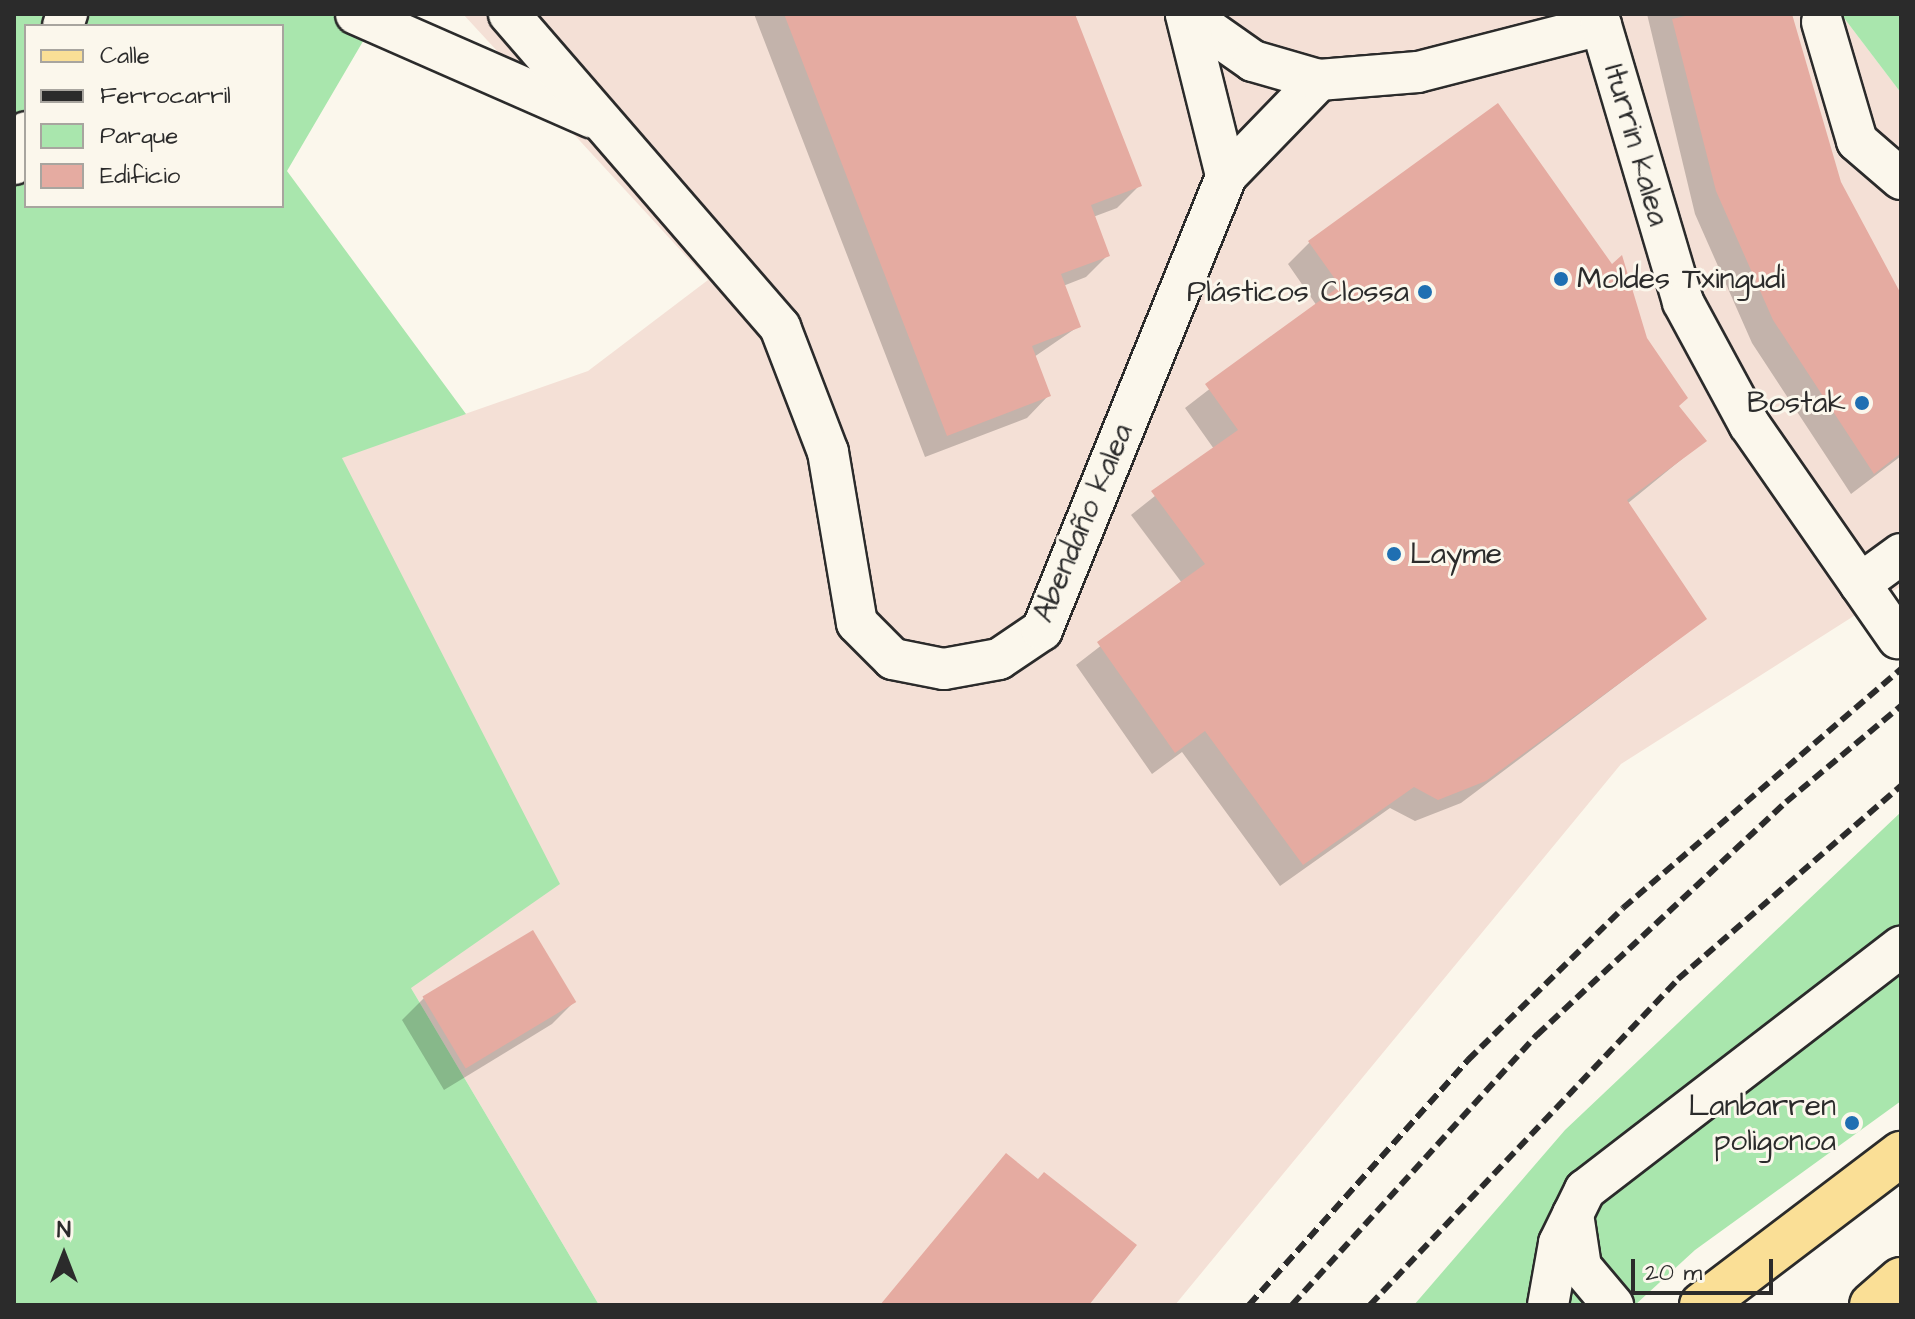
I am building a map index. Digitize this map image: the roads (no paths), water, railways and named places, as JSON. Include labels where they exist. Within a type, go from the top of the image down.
[{"type":"main road","points":[[1702,1305],[1901,1154]]},
{"type":"main road","points":[[1872,1305],[1901,1280]]},
{"type":"street","points":[[356,14],[602,122]]},
{"type":"street","name":"Abendaño kalea","points":[[509,14],[780,327],[828,452],[857,623],[893,659],[944,669],[999,659],[1042,630],[1226,176]]},
{"type":"street","points":[[1186,15],[1226,176]]},
{"type":"street","name":"Iturrin kalea","points":[[1186,15],[1253,61],[1319,80],[1418,72],[1601,25],[1683,302],[1749,424],[1898,638]]},
{"type":"street","points":[[1822,22],[1857,141],[1901,179]]},
{"type":"street","points":[[1226,176],[1319,80]]},
{"type":"street","points":[[14,164],[24,137]]},
{"type":"street","points":[[1860,584],[1901,554]]},
{"type":"street","points":[[1548,1305],[1573,1210],[1585,1190],[1901,947]]},
{"type":"street","points":[[1573,1210],[1581,1267],[1613,1305]]},
{"type":"railway","points":[[1249,1305],[1468,1060],[1623,908],[1901,669]]},
{"type":"railway","points":[[1292,1305],[1537,1035],[1786,802],[1901,706]]},
{"type":"railway","points":[[1370,1305],[1678,979],[1901,786]]},
{"type":"place","name":"Moldes Txingudi","points":[[1561,279]]},
{"type":"place","name":"Plásticos Clossa","points":[[1425,292]]},
{"type":"place","name":"Bostak","points":[[1862,403]]},
{"type":"place","name":"Layme","points":[[1394,554]]},
{"type":"place","name":"Lanbarren poligonoa","points":[[1852,1123]]}]
